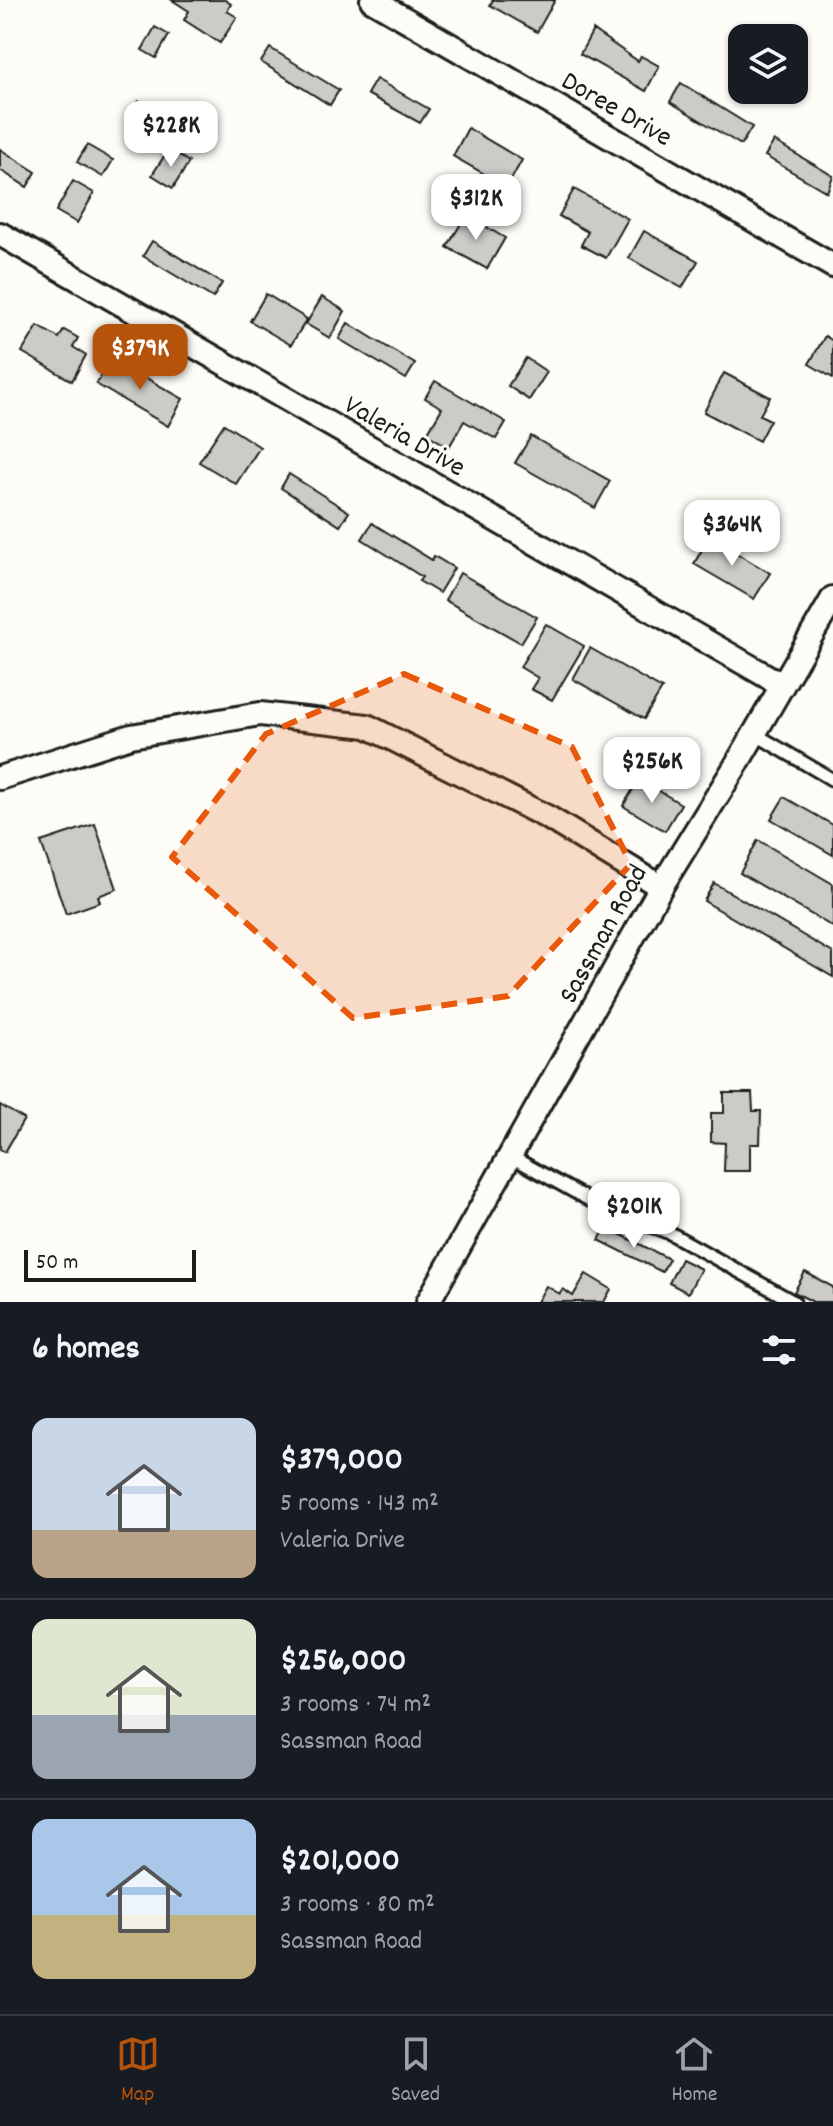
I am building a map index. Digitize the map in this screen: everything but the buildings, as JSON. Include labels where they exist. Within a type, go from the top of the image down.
[{"type":"street","name":"Doree Drive","points":[[372,0],[833,266]]},
{"type":"street","name":"Valeria Drive","points":[[0,234],[782,685]]},
{"type":"street","name":"Sassman Road","points":[[428,1302],[661,887],[755,734],[833,598]]},
{"type":"street","points":[[0,778],[131,736],[260,714],[367,726],[549,818],[661,887]]},
{"type":"lane","points":[[755,734],[833,780]]},
{"type":"lane","points":[[512,1157],[609,1211],[670,1233],[794,1302]]},
{"type":"highlighted area","points":[[404,674],[572,747],[631,864],[508,996],[353,1018],[172,857],[266,734]]}]
